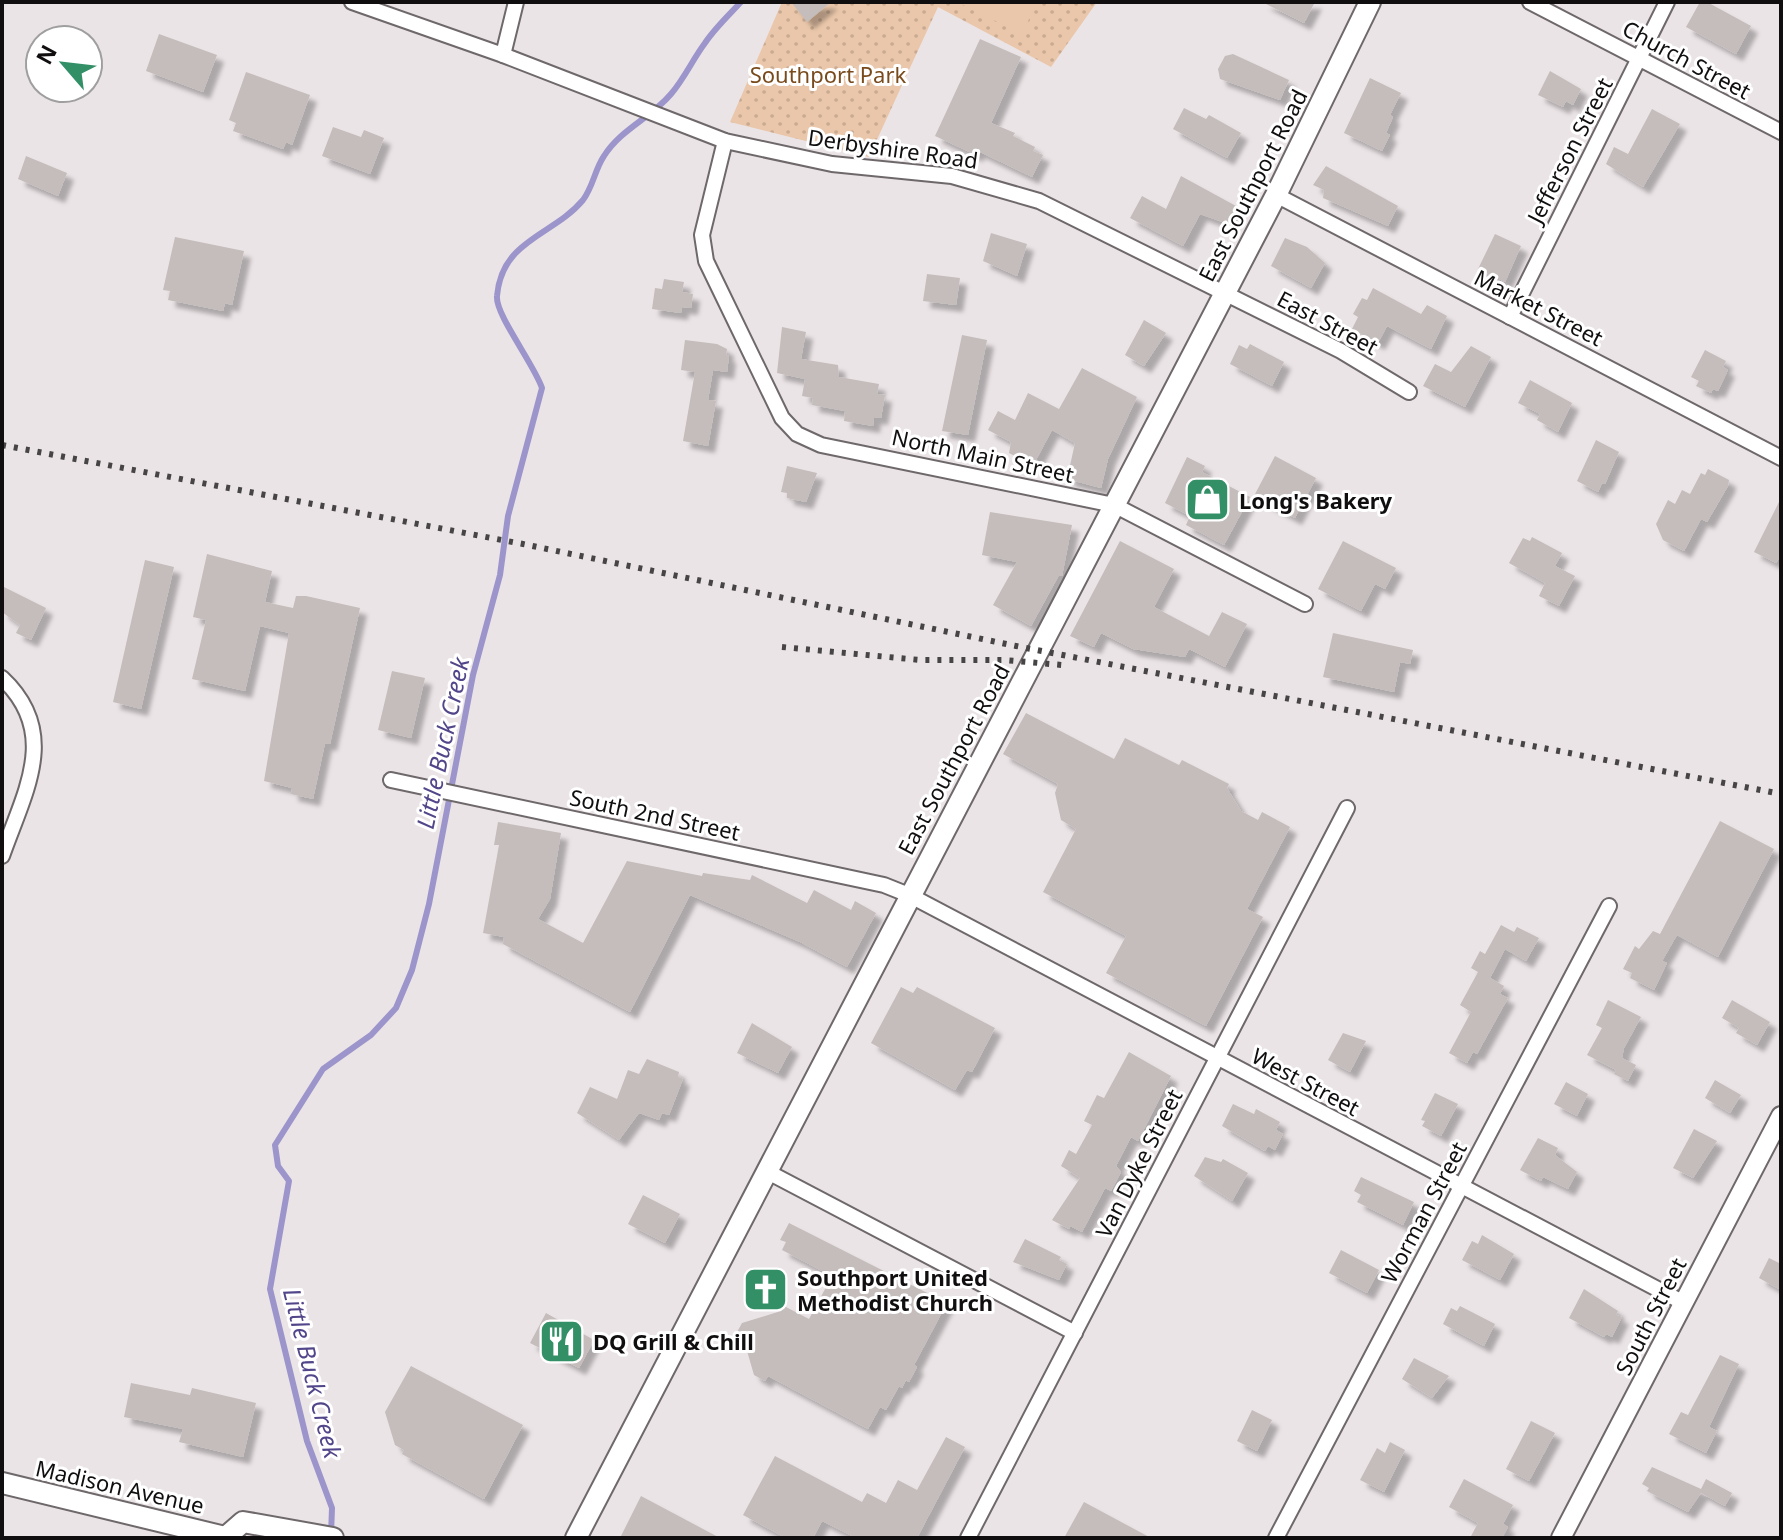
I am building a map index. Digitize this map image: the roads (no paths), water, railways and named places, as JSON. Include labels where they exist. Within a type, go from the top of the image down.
[{"type":"main road","name":"East Southport Road","points":[[576,1538],[1276,195],[1370,2]]},
{"type":"main road","name":"Madison Avenue","points":[[2,1483],[228,1537],[243,1522],[333,1538]]},
{"type":"street","name":"Derbyshire Road","points":[[352,2],[503,55],[602,96],[725,141],[815,161],[943,175],[1005,189],[1063,211],[1224,293]]},
{"type":"street","points":[[503,55],[516,2]]},
{"type":"street","name":"Church Street","points":[[1530,2],[1781,132]]},
{"type":"street","name":"Jefferson Street","points":[[1510,317],[1667,2]]},
{"type":"street","name":"North Main Street","points":[[725,141],[702,235],[707,264],[782,418],[805,439],[844,450],[1114,505],[1305,604]]},
{"type":"street","name":"Market Street","points":[[1276,195],[1781,458]]},
{"type":"street","name":"East Street","points":[[1224,293],[1341,351],[1409,392]]},
{"type":"street","points":[[2,678],[25,706],[34,729],[35,754],[2,856]]},
{"type":"street","name":"South 2nd Street","points":[[391,780],[884,885],[909,895]]},
{"type":"street","name":"Van Dyke Street","points":[[968,1538],[1347,808]]},
{"type":"street","name":"West Street","points":[[909,895],[1684,1303]]},
{"type":"street","name":"Worman Street","points":[[1276,1538],[1609,906]]},
{"type":"street","name":"South Street","points":[[1561,1538],[1781,1116]]},
{"type":"street","points":[[766,1171],[1075,1333]]},
{"type":"waterway","name":"Little Buck Creek","points":[[331,1535],[332,1508],[307,1441],[270,1289],[289,1181],[278,1166],[275,1145],[323,1069],[371,1035],[396,1008],[412,970],[429,904],[473,675],[500,575],[508,516],[542,388],[502,315],[497,296],[501,277],[518,250],[583,200],[611,147],[671,94],[709,37],[741,2]]},
{"type":"railway","points":[[2,445],[523,544],[1016,646],[1781,794]]},
{"type":"railway","points":[[782,647],[920,660],[1004,660],[1062,665]]},
{"type":"place","name":"Long's Bakery","points":[[1208,500]]},
{"type":"place","name":"Southport United Methodist Church","points":[[766,1290]]},
{"type":"place","name":"DQ Grill & Chill","points":[[562,1341]]},
{"type":"park label","name":"Southport Park","points":[[828,74]]}]
